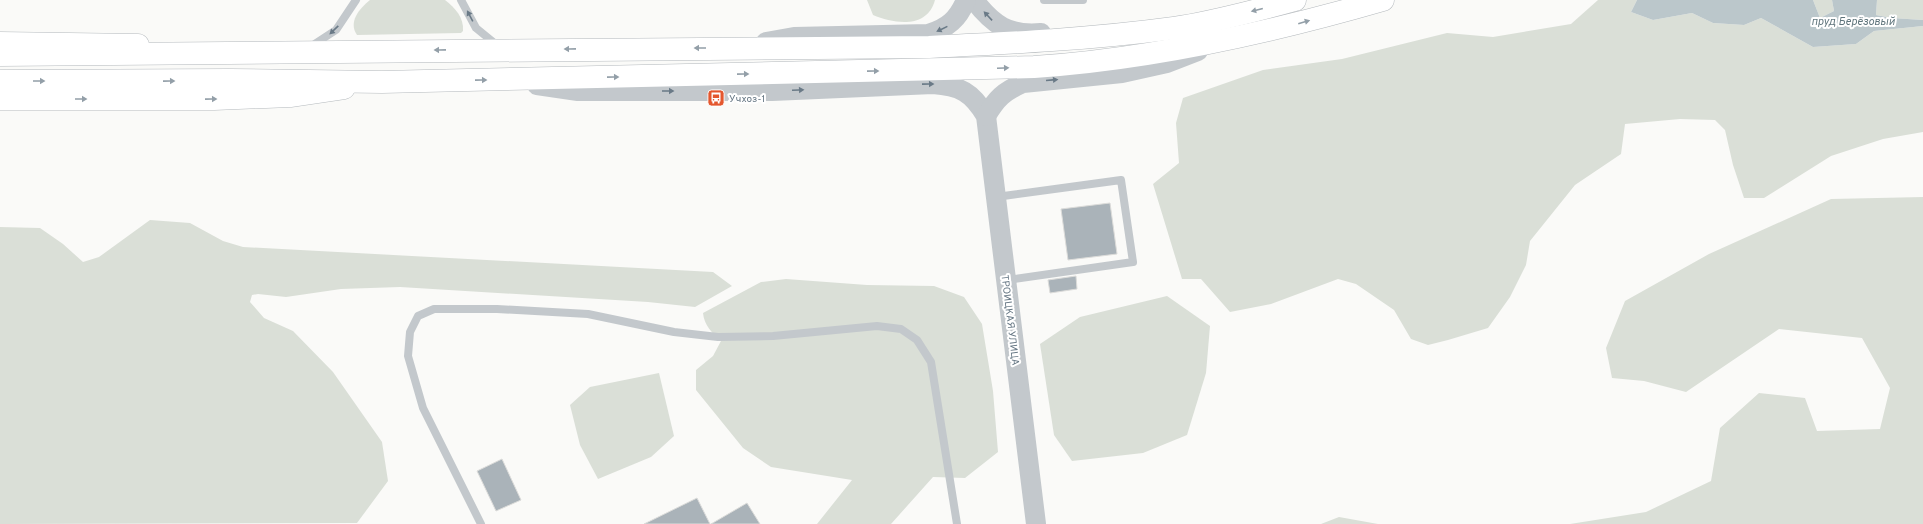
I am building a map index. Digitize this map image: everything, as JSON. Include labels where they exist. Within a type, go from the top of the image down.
[{"type":"main road","points":[[0,55],[945,46],[1032,42],[1127,34],[1223,18],[1294,0]]},
{"type":"main road","points":[[0,81],[382,82],[1034,67],[1092,63],[1225,41],[1287,27],[1383,0]]},
{"type":"main road","points":[[0,43],[106,43],[273,52]]},
{"type":"main road","points":[[0,99],[214,99],[274,97],[382,82]]},
{"type":"street","points":[[729,48],[794,37],[928,34],[942,30],[953,22],[961,12],[966,0]]},
{"type":"street","points":[[974,0],[994,22],[1007,30],[1031,34],[1128,26],[1175,27]]},
{"type":"street","points":[[504,79],[578,91],[772,91],[933,84],[948,85],[965,91],[977,102],[986,116],[997,98],[1011,88],[1023,83],[1122,74],[1167,63],[1225,41]]},
{"type":"street","name":"ТРОИЦКАЯ УЛИЦА","points":[[986,116],[1036,524]]},
{"type":"lane","points":[[304,52],[336,30],[356,0]]},
{"type":"lane","points":[[461,0],[476,28],[501,50]]},
{"type":"lane","points":[[1044,0],[1083,0]]},
{"type":"lane","points":[[995,198],[1121,180],[1133,262],[1006,280]]},
{"type":"lane","points":[[481,524],[423,408],[408,356],[410,332],[418,316],[434,309],[497,309],[588,314],[674,332],[718,337],[773,336],[877,326],[901,329],[917,340],[931,362],[957,524]]},
{"type":"shaded area","points":[[370,0],[445,0],[458,13],[462,21],[463,31],[461,33],[357,35],[354,21],[362,7]]},
{"type":"shaded area","points":[[867,0],[935,0],[931,9],[925,16],[918,20],[900,22],[891,21],[873,15]]},
{"type":"shaded area","points":[[1598,0],[1637,0],[1631,12],[1653,20],[1692,13],[1713,23],[1744,25],[1761,18],[1813,47],[1856,44],[1874,31],[1923,26],[1923,132],[1883,139],[1831,156],[1764,198],[1744,198],[1733,165],[1725,130],[1715,120],[1680,119],[1625,124],[1621,154],[1575,185],[1530,241],[1526,265],[1510,297],[1488,328],[1428,345],[1411,339],[1394,310],[1356,284],[1338,279],[1271,304],[1230,312],[1201,279],[1182,279],[1153,184],[1179,163],[1176,123],[1183,98],[1263,70],[1342,59],[1447,33],[1493,37],[1571,24]]},
{"type":"shaded area","points":[[1813,0],[1832,0],[1834,11],[1820,18]]},
{"type":"shaded area","points":[[1877,0],[1923,0],[1923,20],[1892,18],[1876,15]]},
{"type":"shaded area","points":[[1923,197],[1923,524],[1570,524],[1646,512],[1711,481],[1720,428],[1759,393],[1805,398],[1817,431],[1880,429],[1890,388],[1862,338],[1779,329],[1686,392],[1644,381],[1612,378],[1606,348],[1625,301],[1709,254],[1831,199]]},
{"type":"shaded area","points":[[150,220],[190,223],[223,241],[243,247],[713,272],[732,286],[695,307],[648,302],[400,287],[341,289],[286,297],[258,294],[252,295],[250,302],[264,318],[293,331],[333,372],[382,442],[388,481],[357,523],[0,524],[0,227],[40,228],[63,244],[83,262],[99,257]]},
{"type":"shaded area","points":[[786,279],[867,285],[934,286],[964,297],[982,324],[993,391],[998,452],[965,478],[933,477],[891,524],[817,524],[852,480],[771,467],[743,448],[696,390],[696,370],[713,356],[721,341],[707,325],[703,313],[761,282]]},
{"type":"shaded area","points":[[1167,296],[1210,326],[1206,373],[1187,435],[1143,453],[1072,461],[1054,435],[1040,344],[1080,317]]},
{"type":"shaded area","points":[[659,373],[674,436],[651,457],[598,479],[580,445],[570,405],[590,387]]},
{"type":"shaded area","points":[[1339,517],[1378,524],[1321,524]]},
{"type":"water","name":"пруд Берёзовый","points":[[1637,0],[1813,0],[1820,18],[1834,11],[1832,0],[1877,0],[1876,15],[1892,18],[1923,20],[1923,26],[1874,31],[1856,44],[1813,47],[1761,18],[1744,25],[1713,23],[1692,13],[1653,20],[1631,12]]},
{"type":"building","points":[[1110,203],[1117,254],[1068,260],[1061,209]]},
{"type":"building","points":[[1076,276],[1077,289],[1050,293],[1048,280]]},
{"type":"building","points":[[502,459],[521,500],[496,511],[477,471]]},
{"type":"building","points":[[697,498],[710,524],[644,524]]},
{"type":"building","points":[[747,503],[760,524],[711,524]]},
{"type":"place","name":"Учхоз-1","points":[[716,98]]}]
